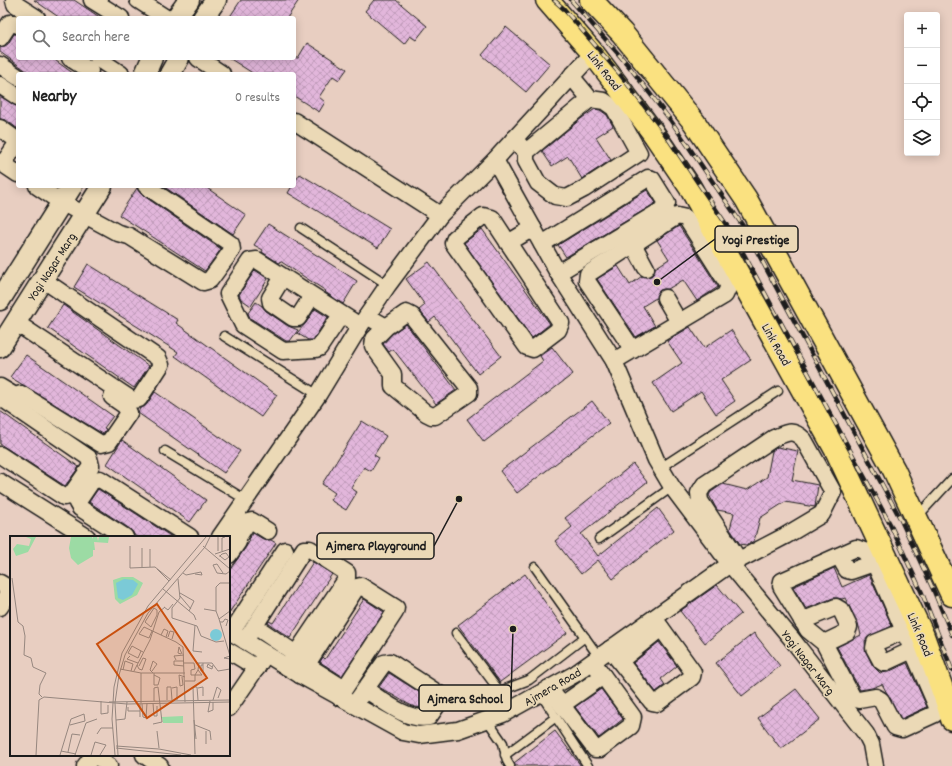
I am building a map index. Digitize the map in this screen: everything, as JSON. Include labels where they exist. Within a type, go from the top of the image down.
[{"type":"main road","name":"Link Road","points":[[547,0],[592,53],[658,139],[690,187],[837,452],[842,487],[923,636],[952,719]]},
{"type":"main road","points":[[591,0],[622,33],[694,122],[746,199],[894,470],[952,595]]},
{"type":"street","points":[[14,0],[15,4],[34,16]]},
{"type":"street","points":[[92,0],[118,16]]},
{"type":"street","points":[[138,0],[163,16]]},
{"type":"street","points":[[177,16],[189,0]]},
{"type":"street","points":[[204,16],[216,0]]},
{"type":"street","points":[[0,38],[10,23],[16,24]]},
{"type":"street","points":[[221,536],[318,395],[388,285],[440,215],[495,160],[592,53]]},
{"type":"street","points":[[78,60],[115,72]]},
{"type":"street","points":[[146,72],[151,60]]},
{"type":"street","points":[[171,72],[178,60]]},
{"type":"street","points":[[201,60],[219,72]]},
{"type":"street","points":[[0,65],[16,76]]},
{"type":"street","points":[[571,76],[590,99],[604,101],[614,108],[640,153]]},
{"type":"street","points":[[0,85],[16,96]]},
{"type":"street","points":[[526,152],[590,99]]},
{"type":"street","points":[[296,122],[440,215]]},
{"type":"street","points":[[0,128],[16,140]]},
{"type":"street","points":[[514,139],[526,152],[526,161],[538,183],[555,196],[567,198],[584,189],[640,153],[658,139]]},
{"type":"street","points":[[16,144],[2,163],[16,173]]},
{"type":"street","points":[[495,160],[533,228],[546,241],[576,299],[614,361],[660,468],[672,487],[735,562]]},
{"type":"street","points":[[546,241],[648,178],[652,179],[667,204],[665,208],[564,275],[546,301]]},
{"type":"street","points":[[39,188],[84,215],[118,233],[129,236],[203,282],[210,280],[232,250],[231,244],[149,188]]},
{"type":"street","name":"Yogi Nagar Marg","points":[[0,300],[71,188]]},
{"type":"street","name":"Yogi Nagar Marg","points":[[0,347],[101,188]]},
{"type":"street","points":[[483,216],[492,218],[508,243],[560,323],[558,330],[533,349],[527,348],[453,243],[455,238],[483,216]]},
{"type":"street","points":[[614,361],[725,296],[729,286],[686,218],[677,216],[588,274],[587,281],[632,350]]},
{"type":"street","points":[[508,243],[533,228]]},
{"type":"street","points":[[633,244],[646,268]]},
{"type":"street","points":[[341,315],[319,348],[283,351],[243,325],[228,294],[250,261],[257,260],[341,315],[386,327]]},
{"type":"street","points":[[283,277],[270,298],[271,303],[293,318],[298,318],[312,296]]},
{"type":"street","points":[[13,326],[132,400],[139,399],[161,365],[158,358],[42,280]]},
{"type":"street","points":[[576,299],[592,288]]},
{"type":"street","points":[[665,298],[679,322]]},
{"type":"street","points":[[406,313],[412,316],[469,388],[469,393],[435,416],[426,413],[393,386],[393,374],[373,346],[374,339],[386,327],[406,313]]},
{"type":"street","points":[[0,387],[15,396],[21,394],[101,444],[109,442],[129,413],[125,406],[13,326]]},
{"type":"street","points":[[0,397],[89,458],[91,466],[70,496],[64,497],[0,455]]},
{"type":"street","points":[[804,440],[823,427]]},
{"type":"street","points":[[735,562],[700,501],[699,493],[704,485],[774,438],[784,433],[792,432],[799,435],[804,440],[842,487]]},
{"type":"street","points":[[17,493],[29,474]]},
{"type":"street","points":[[123,536],[80,508],[77,503],[92,481],[100,479],[188,536]]},
{"type":"street","points":[[0,482],[86,536],[96,518]]},
{"type":"street","name":"Ajmera Road","points":[[231,629],[266,654],[300,670],[342,693],[354,705],[403,732],[419,735],[458,730],[503,714],[606,657],[658,623],[735,562],[785,536],[822,514],[842,487]]},
{"type":"street","points":[[230,549],[238,542],[237,538],[248,522],[252,521],[268,531]]},
{"type":"street","points":[[856,548],[864,551],[874,563],[938,709],[935,714],[902,729],[895,727],[881,700],[876,697],[859,700],[853,698],[824,643],[805,625],[780,586],[782,581],[856,548]]},
{"type":"street","points":[[246,641],[304,549],[310,549],[347,573],[347,578],[296,654]]},
{"type":"street","points":[[231,629],[285,550]]},
{"type":"street","name":"Yogi Nagar Marg","points":[[735,562],[791,638],[866,734],[871,744],[875,766]]},
{"type":"street","points":[[0,583],[5,586],[8,594],[0,607]]},
{"type":"street","points":[[300,670],[357,587],[361,586],[396,608],[395,612],[342,693]]},
{"type":"street","points":[[791,638],[805,625],[836,607],[841,610],[849,627],[847,632],[824,643]]},
{"type":"street","points":[[606,657],[652,702],[657,703],[692,677],[692,672],[658,623]]},
{"type":"street","points":[[262,631],[296,654],[300,670]]},
{"type":"street","points":[[904,631],[875,643],[874,648],[881,661],[884,662],[912,650]]},
{"type":"street","points":[[230,652],[257,668]]},
{"type":"street","points":[[230,707],[266,654]]},
{"type":"street","points":[[559,711],[603,676],[606,657]]},
{"type":"street","points":[[354,705],[365,689],[384,663],[390,662],[439,694],[440,701],[429,717],[424,718],[403,714],[365,689]]},
{"type":"street","points":[[545,691],[559,711],[595,749],[600,749],[631,726],[633,717],[603,676]]},
{"type":"street","points":[[424,718],[429,734]]},
{"type":"street","points":[[85,766],[92,757],[97,756],[109,766]]},
{"type":"street","points":[[145,756],[160,766]]},
{"type":"lane","points":[[301,228],[388,285]]},
{"type":"lane","points":[[224,336],[318,395]]},
{"type":"lane","points":[[660,468],[778,391]]},
{"type":"lane","points":[[165,452],[246,500]]},
{"type":"lane","points":[[916,518],[952,479]]},
{"type":"lane","points":[[599,539],[672,487]]},
{"type":"lane","points":[[535,567],[585,637],[606,657]]},
{"type":"lane","points":[[456,633],[513,708]]},
{"type":"lane","points":[[500,691],[528,680],[585,637]]},
{"type":"lane","points":[[505,755],[559,711],[588,766]]},
{"type":"lane","points":[[487,720],[503,743],[507,762],[510,766]]},
{"type":"building","points":[[34,0],[74,0],[98,16],[57,16]]},
{"type":"building","points":[[241,0],[299,0],[288,16],[230,16]]},
{"type":"building","points":[[374,0],[396,0],[427,26],[416,40],[410,36],[404,44],[365,11]]},
{"type":"building","points":[[506,27],[550,64],[526,92],[482,55]]},
{"type":"building","points":[[14,34],[16,34],[16,60],[55,60],[71,72],[28,72],[0,52],[0,47],[8,44]]},
{"type":"building","points":[[307,43],[347,69],[339,80],[333,76],[319,97],[325,102],[319,112],[296,97],[296,72],[251,72],[232,60],[296,60],[296,58],[298,58]]},
{"type":"building","points":[[0,96],[16,106],[16,128],[6,120],[0,119]]},
{"type":"building","points":[[595,109],[600,110],[607,115],[613,126],[596,137],[611,160],[582,179],[568,156],[552,166],[542,151]]},
{"type":"building","points":[[300,174],[390,229],[378,248],[288,193],[291,188],[296,188],[296,180]]},
{"type":"building","points":[[137,188],[141,194],[221,249],[205,271],[119,215]]},
{"type":"building","points":[[166,188],[207,188],[246,215],[233,234]]},
{"type":"building","points":[[647,190],[656,203],[566,257],[558,245]]},
{"type":"building","points":[[268,224],[357,281],[343,304],[325,292],[326,291],[280,261],[279,263],[262,252],[263,250],[254,245]]},
{"type":"building","points":[[679,226],[718,287],[697,301],[683,280],[668,289],[660,290],[656,298],[643,306],[655,326],[636,337],[597,279],[618,266],[630,285],[642,276],[651,276],[654,273],[655,268],[669,259],[657,240]]},
{"type":"building","points":[[482,229],[550,324],[532,338],[464,243]]},
{"type":"building","points":[[429,262],[501,356],[478,374],[435,317],[429,322],[419,310],[425,305],[406,279]]},
{"type":"building","points":[[88,264],[178,320],[176,323],[277,395],[261,417],[175,356],[178,352],[74,287]]},
{"type":"building","points":[[255,270],[268,279],[251,306],[241,299],[239,295]]},
{"type":"building","points":[[256,302],[288,326],[298,330],[290,341],[286,341],[250,318],[248,313]]},
{"type":"building","points":[[63,305],[149,366],[134,388],[48,328]]},
{"type":"building","points":[[315,309],[328,317],[313,340],[308,340],[297,333]]},
{"type":"building","points":[[406,324],[456,390],[436,404],[393,349],[389,352],[383,344],[392,334]]},
{"type":"building","points":[[690,327],[704,348],[731,330],[751,360],[721,380],[735,401],[716,414],[701,391],[671,411],[653,383],[682,363],[667,341]]},
{"type":"building","points":[[552,347],[573,374],[484,442],[467,419],[543,361],[540,356]]},
{"type":"building","points":[[26,355],[113,416],[104,428],[106,429],[103,434],[10,377]]},
{"type":"building","points":[[155,392],[240,451],[224,473],[138,413],[140,408],[147,404]]},
{"type":"building","points":[[592,401],[609,423],[517,493],[500,471]]},
{"type":"building","points":[[0,411],[79,467],[65,486],[0,444]]},
{"type":"building","points":[[362,421],[386,436],[374,455],[379,458],[371,471],[364,467],[351,488],[357,492],[346,510],[330,500],[335,493],[322,484]]},
{"type":"building","points":[[122,440],[206,500],[190,522],[107,464]]},
{"type":"building","points":[[777,447],[798,451],[792,480],[818,485],[815,507],[785,502],[760,518],[754,541],[746,545],[740,544],[730,529],[734,513],[717,510],[709,495],[723,484],[747,490],[767,477],[772,451]]},
{"type":"building","points":[[633,464],[647,482],[581,534],[598,556],[658,508],[674,530],[613,579],[598,560],[581,574],[555,541],[572,527],[565,518]]},
{"type":"building","points":[[98,489],[170,536],[135,536],[130,529],[89,502]]},
{"type":"building","points":[[253,533],[263,539],[271,540],[276,543],[230,612],[230,570],[246,547],[250,540],[248,539]]},
{"type":"building","points":[[313,562],[332,574],[290,638],[268,623],[269,621],[273,623]]},
{"type":"building","points":[[834,568],[842,587],[869,575],[892,626],[868,637],[865,641],[866,652],[873,666],[880,673],[888,672],[907,663],[927,707],[901,719],[882,684],[872,688],[860,690],[837,647],[861,635],[858,623],[845,598],[833,598],[806,609],[793,587]]},
{"type":"building","points":[[525,574],[567,633],[500,682],[458,625]]},
{"type":"building","points":[[717,585],[741,614],[705,643],[680,611]]},
{"type":"building","points":[[364,599],[384,612],[342,676],[320,662],[323,657],[325,659]]},
{"type":"building","points":[[754,633],[780,666],[742,696],[716,663]]},
{"type":"building","points":[[659,642],[677,666],[661,679],[665,685],[656,692],[633,663]]},
{"type":"building","points":[[389,673],[430,699],[424,708],[415,707],[408,704],[379,687]]},
{"type":"building","points":[[601,689],[623,719],[599,738],[575,707]]},
{"type":"building","points":[[796,689],[820,719],[781,749],[758,718]]},
{"type":"building","points":[[555,731],[581,766],[515,766],[514,763]]},
{"type":"railway","points":[[554,0],[564,9],[619,73],[661,128],[734,236],[890,524],[922,593],[952,670]]},
{"type":"railway","points":[[571,0],[628,65],[671,121],[745,229],[900,518],[933,589],[952,635]]},
{"type":"place","name":"Yogi Prestige","points":[[657,282]]},
{"type":"place","name":"Ajmera Playground","points":[[459,499]]},
{"type":"place","name":"Ajmera School","points":[[513,629]]}]
